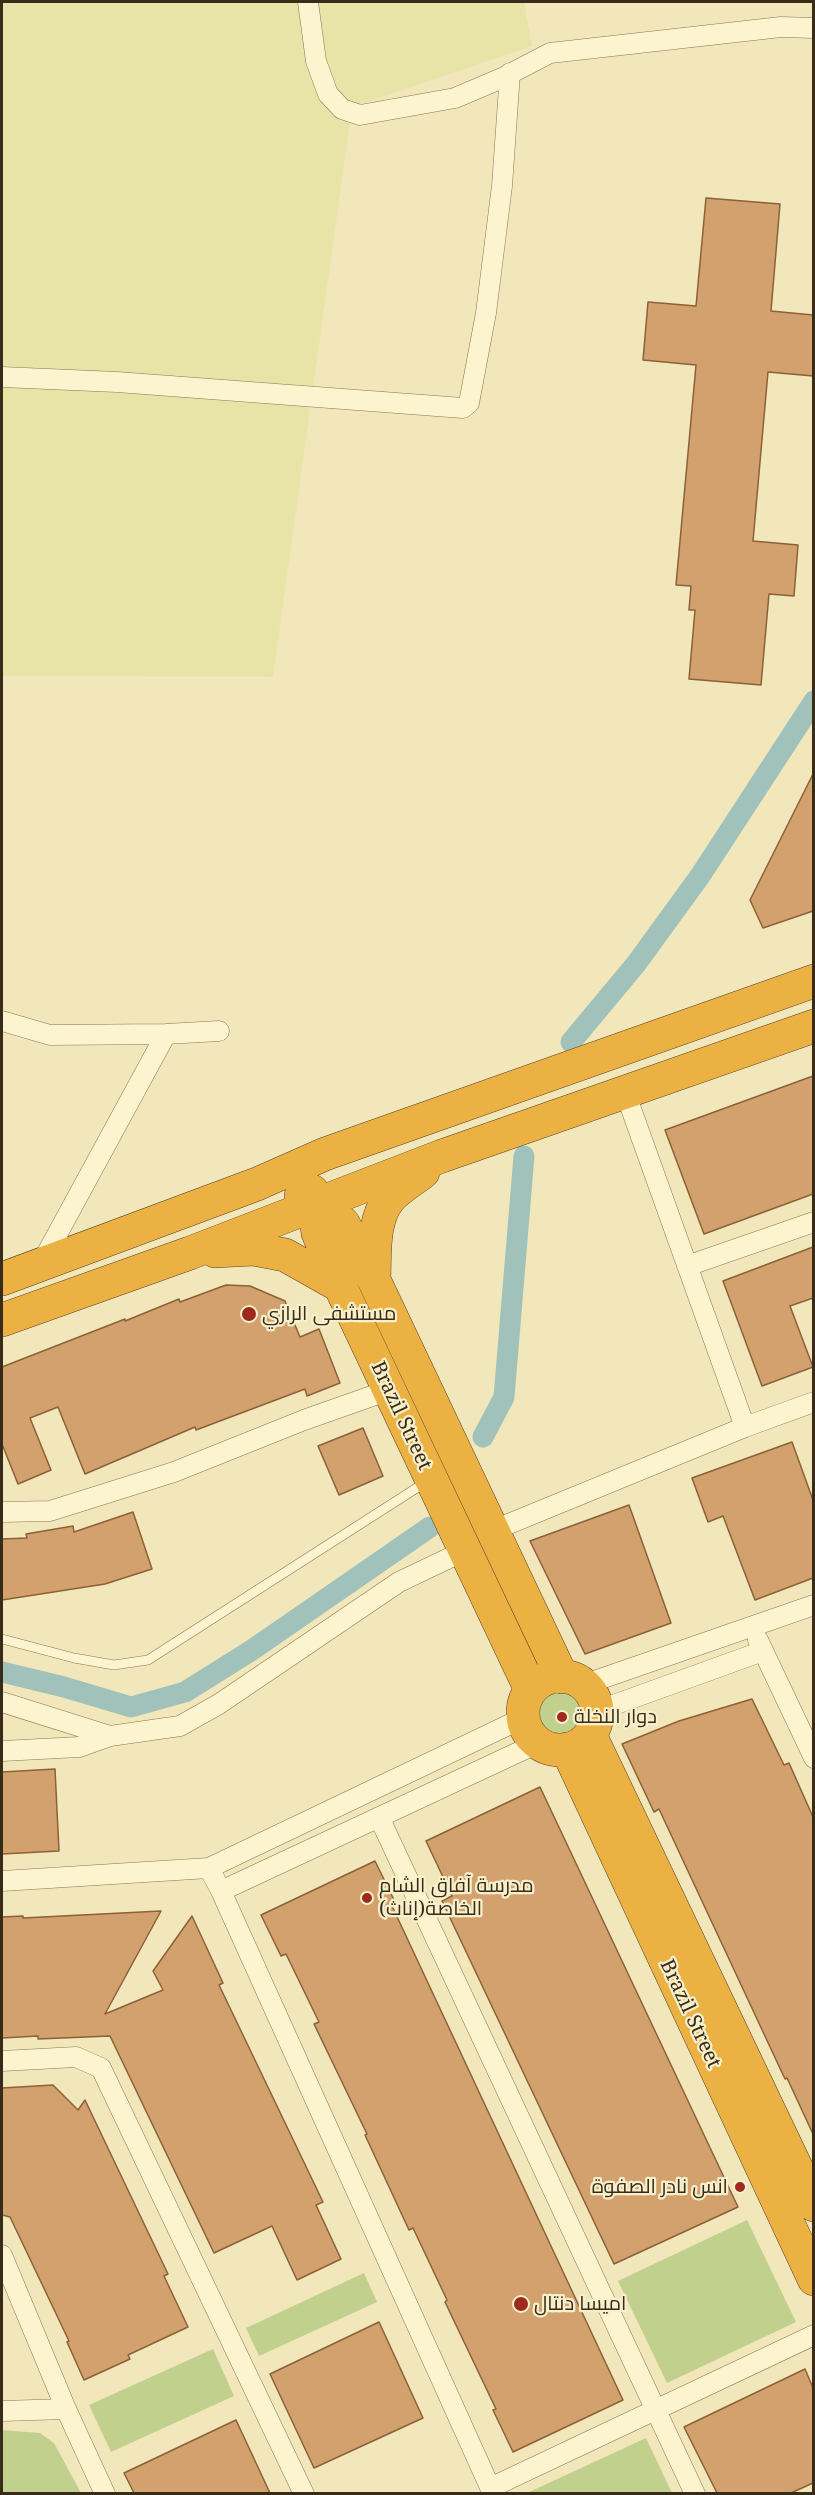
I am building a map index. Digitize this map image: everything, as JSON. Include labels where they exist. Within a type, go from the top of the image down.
[{"type":"highway","points":[[2,1278],[257,1184],[325,1154],[813,981]]},
{"type":"highway","points":[[2,1320],[189,1253],[442,1156],[813,1026]]},
{"type":"highway","name":"Brazil Street","points":[[325,1154],[312,1183],[313,1205],[318,1233],[340,1286],[466,1550],[561,1714],[813,2205]]},
{"type":"highway","name":"Brazil Street","points":[[442,1156],[390,1198],[380,1218],[376,1239],[374,1280],[494,1530],[561,1714],[813,2279]]},
{"type":"highway","points":[[257,1184],[292,1189],[343,1223],[374,1280]]},
{"type":"highway","points":[[189,1253],[254,1249],[285,1255],[340,1286]]},
{"type":"street","points":[[308,2],[316,61],[328,94],[342,109],[360,115],[454,98],[510,74],[550,53],[781,27],[813,28]]},
{"type":"street","points":[[2,377],[128,383],[463,408],[469,403],[486,313],[502,186],[510,74]]},
{"type":"street","points":[[2,1021],[50,1035],[219,1031]]},
{"type":"street","points":[[41,1264],[166,1034]]},
{"type":"street","points":[[625,1092],[745,1427]]},
{"type":"street","points":[[687,1266],[813,1222]]},
{"type":"street","points":[[2,1512],[50,1511],[174,1472],[304,1420],[390,1390]]},
{"type":"street","points":[[494,1530],[745,1427],[813,1402]]},
{"type":"street","points":[[2,1751],[79,1747],[110,1736],[180,1726],[219,1704],[399,1582],[466,1550]]},
{"type":"street","points":[[2,1881],[209,1868],[561,1714],[751,1626],[813,1605]]},
{"type":"street","points":[[751,1626],[813,1758]]},
{"type":"street","points":[[221,1891],[379,1817],[561,1714],[763,1651]]},
{"type":"street","points":[[2,1702],[110,1736]]},
{"type":"street","points":[[379,1817],[695,2493]]},
{"type":"street","points":[[209,1868],[492,2491],[813,2335]]},
{"type":"street","points":[[2,2061],[76,2057],[101,2068],[304,2493]]},
{"type":"street","points":[[2,2255],[66,2409],[105,2493]]},
{"type":"street","points":[[2,2411],[66,2409]]},
{"type":"lane","points":[[2,1639],[74,1658],[114,1665],[148,1660],[431,1480]]},
{"type":"shaded area","points":[[2,2],[524,2],[532,46],[352,107],[273,677],[2,676]]},
{"type":"green space","points":[[560,1692],[568,1693],[575,1698],[580,1705],[580,1721],[575,1728],[568,1733],[560,1734],[552,1733],[545,1728],[540,1721],[539,1713],[540,1705],[545,1698],[552,1693]]},
{"type":"green space","points":[[747,2220],[796,2322],[667,2383],[618,2281]]},
{"type":"green space","points":[[364,2273],[377,2302],[259,2356],[246,2328]]},
{"type":"green space","points":[[213,2349],[234,2396],[111,2452],[89,2405]]},
{"type":"green space","points":[[2,2430],[40,2433],[54,2443],[81,2493],[2,2493]]},
{"type":"green space","points":[[646,2438],[672,2493],[527,2493]]},
{"type":"building","points":[[706,198],[780,204],[771,311],[813,315],[813,376],[768,372],[753,541],[798,545],[794,596],[769,594],[761,685],[689,679],[695,610],[689,610],[691,586],[676,585],[696,365],[643,360],[648,302],[696,306]]},
{"type":"building","points":[[813,774],[813,911],[763,928],[750,900]]},
{"type":"building","points":[[813,1076],[813,1194],[704,1234],[665,1130]]},
{"type":"building","points":[[813,1247],[813,1298],[790,1306],[813,1367],[762,1386],[723,1281]]},
{"type":"building","points":[[226,1285],[250,1286],[285,1301],[300,1337],[319,1329],[340,1383],[307,1396],[305,1389],[196,1430],[195,1427],[85,1474],[58,1407],[30,1418],[51,1470],[18,1484],[2,1444],[2,1367],[179,1299],[180,1302]]},
{"type":"building","points":[[363,1428],[383,1476],[339,1495],[318,1446]]},
{"type":"building","points":[[792,1442],[813,1500],[813,1578],[755,1600],[723,1516],[708,1522],[692,1478]]},
{"type":"building","points":[[629,1505],[671,1623],[585,1654],[530,1541]]},
{"type":"building","points":[[133,1512],[152,1569],[105,1584],[2,1600],[2,1539],[27,1538],[26,1534],[73,1526],[74,1532]]},
{"type":"building","points":[[752,1699],[784,1765],[789,1763],[813,1817],[813,2134],[659,1809],[654,1812],[622,1744],[679,1721]]},
{"type":"building","points":[[55,1769],[59,1851],[2,1854],[2,1772]]},
{"type":"building","points":[[540,1787],[738,2207],[614,2264],[442,1901],[452,1896],[426,1841]]},
{"type":"building","points":[[375,1861],[396,1904],[392,1906],[623,2400],[513,2452],[493,2410],[496,2409],[445,2302],[447,2300],[413,2228],[409,2230],[365,2135],[367,2134],[314,2024],[319,2022],[286,1954],[281,1956],[261,1915]]},
{"type":"building","points":[[161,1911],[105,2014],[163,1990],[153,1971],[192,1916],[223,1983],[219,1985],[323,2202],[316,2205],[341,2259],[297,2280],[272,2226],[214,2253],[110,2036],[2,2038],[2,1917]]},
{"type":"building","points":[[53,2085],[78,2110],[85,2100],[168,2274],[164,2276],[188,2327],[128,2355],[130,2359],[84,2380],[67,2342],[69,2341],[10,2217],[2,2215],[2,2088]]},
{"type":"building","points":[[379,2322],[423,2418],[314,2468],[270,2374]]},
{"type":"building","points":[[805,2369],[813,2388],[813,2483],[791,2493],[717,2493],[684,2427]]},
{"type":"building","points":[[236,2420],[270,2493],[134,2493],[124,2473]]},
{"type":"waterway","points":[[571,1042],[636,964],[700,876],[814,701]]},
{"type":"waterway","points":[[483,1437],[504,1397],[524,1156]]},
{"type":"waterway","points":[[2,1672],[131,1707],[185,1692],[252,1650],[430,1527]]},
{"type":"place","name":"مستشفى الرازي","points":[[249,1314]]},
{"type":"place","name":"دوار النخلة","points":[[562,1717]]},
{"type":"place","name":"مدرسة آفاق الشام الخاصة(إناث)","points":[[367,1898]]},
{"type":"place","name":"انس نادر الصفوة","points":[[740,2187]]},
{"type":"place","name":"اميسا دنتال","points":[[521,2304]]}]
